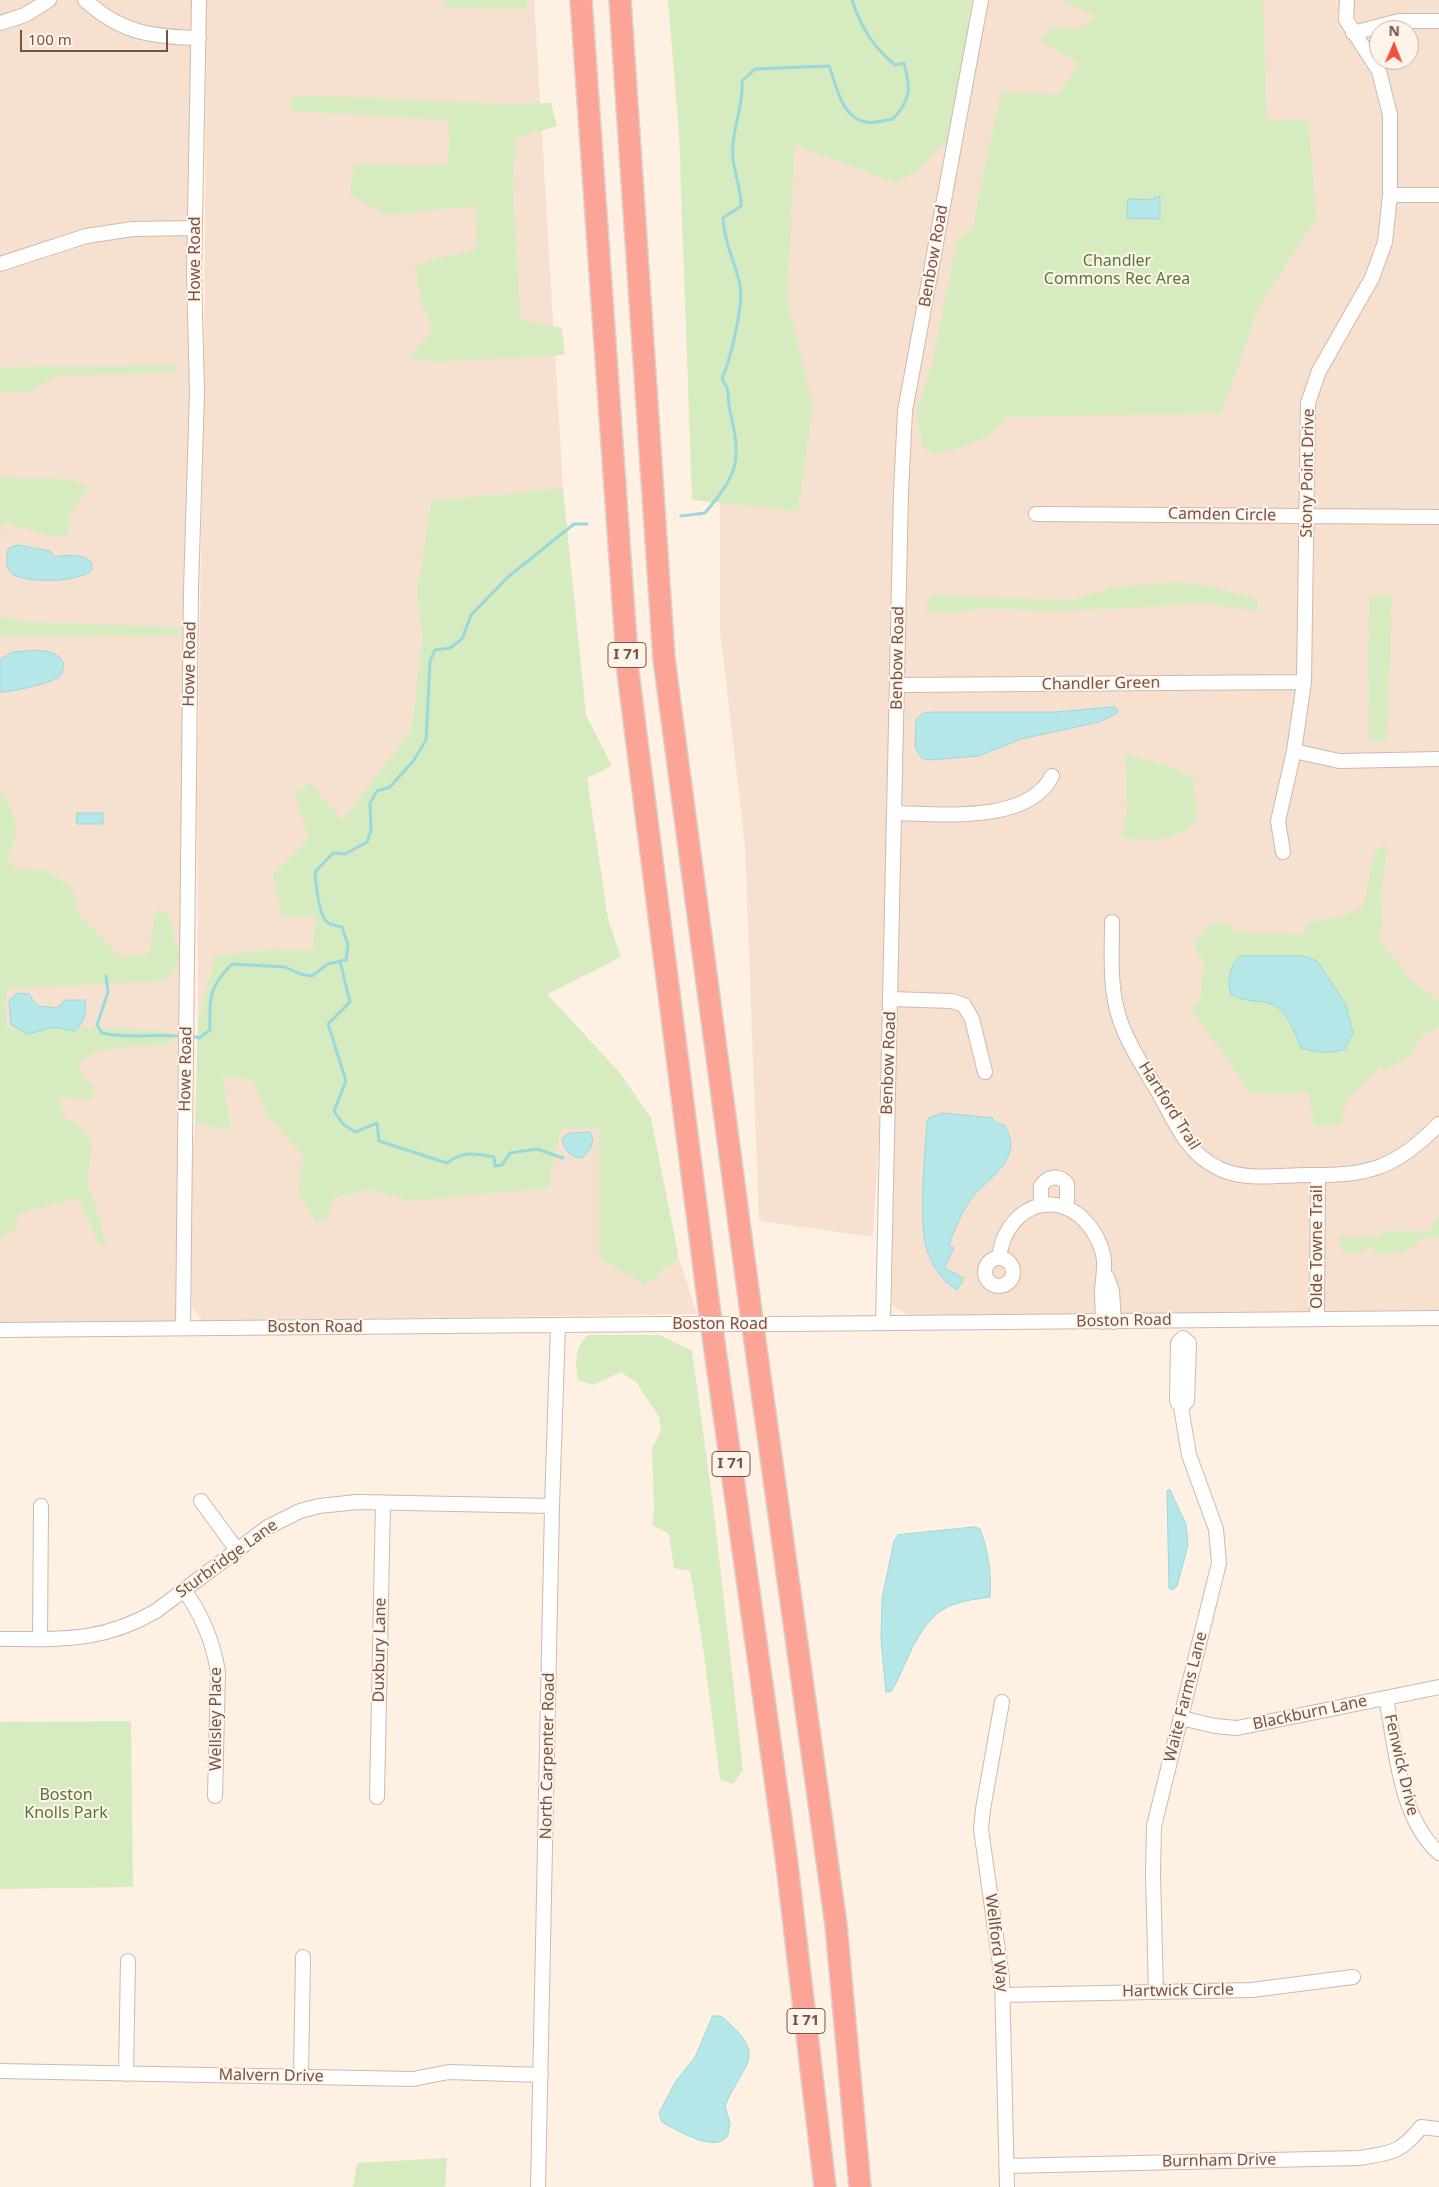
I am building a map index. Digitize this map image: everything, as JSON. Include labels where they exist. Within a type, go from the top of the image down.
[{"type":"highway","name":"I 71","points":[[581,0],[628,672],[709,1307],[786,1856],[825,2187]]},
{"type":"highway","name":"I 71","points":[[620,0],[664,660],[836,1926],[860,2187]]},
{"type":"street","points":[[0,23],[25,15],[49,0]]},
{"type":"street","points":[[85,0],[112,21],[142,33],[158,37],[199,38]]},
{"type":"street","name":"Howe Road","points":[[183,1328],[191,590],[197,392],[195,228],[199,0]]},
{"type":"street","name":"Benbow Road","points":[[883,1323],[901,492],[905,411],[981,0]]},
{"type":"street","name":"Stony Point Drive","points":[[1283,852],[1278,821],[1294,751],[1304,682],[1308,516],[1306,433],[1308,403],[1319,371],[1372,278],[1385,242],[1390,195],[1390,115],[1379,72],[1346,20],[1346,0]]},
{"type":"street","points":[[1354,33],[1399,21],[1439,21]]},
{"type":"street","points":[[1390,195],[1439,195]]},
{"type":"street","points":[[0,264],[86,236],[133,229],[195,228]]},
{"type":"street","name":"Camden Circle","points":[[1036,514],[1439,518]]},
{"type":"street","name":"Chandler Green","points":[[898,685],[1304,682]]},
{"type":"street","points":[[1294,751],[1339,761],[1439,759]]},
{"type":"street","points":[[895,813],[977,815],[992,812],[1035,796],[1047,787],[1052,776]]},
{"type":"street","name":"Hartford Trail","points":[[1112,922],[1112,974],[1119,1019],[1186,1139],[1201,1156],[1221,1170],[1240,1174],[1349,1175],[1387,1165],[1416,1147],[1439,1124]]},
{"type":"street","points":[[891,999],[952,1000],[964,1005],[972,1019],[985,1072]]},
{"type":"street","name":"Olde Towne Trail","points":[[1317,1319],[1318,1175]]},
{"type":"street","points":[[1041,1204],[1041,1186],[1047,1180],[1061,1178],[1067,1184],[1067,1207]]},
{"type":"street","points":[[999,1258],[1001,1241],[1006,1232],[1019,1218],[1041,1204],[1067,1207],[1076,1211],[1094,1233],[1102,1252],[1106,1274],[1112,1291],[1109,1322]]},
{"type":"street","name":"Boston Road","points":[[0,1330],[1439,1318]]},
{"type":"street","name":"Waite Farms Lane","points":[[1156,1992],[1154,1826],[1217,1573],[1219,1556],[1216,1529],[1185,1441],[1182,1407],[1187,1401],[1189,1344],[1183,1338],[1183,1320]]},
{"type":"street","name":"North Carpenter Road","points":[[538,2187],[552,1506],[558,1325]]},
{"type":"street","points":[[201,1501],[237,1550]]},
{"type":"street","name":"Sturbridge Lane","points":[[0,1639],[77,1638],[116,1630],[156,1611],[268,1527],[300,1511],[338,1502],[552,1506]]},
{"type":"street","name":"Duxbury Lane","points":[[377,1797],[383,1502]]},
{"type":"street","points":[[40,1639],[41,1506]]},
{"type":"street","name":"Wellsley Place","points":[[184,1590],[204,1622],[215,1655],[218,1672],[215,1796]]},
{"type":"street","name":"Blackburn Lane","points":[[1181,1718],[1215,1726],[1237,1728],[1439,1687]]},
{"type":"street","name":"Fenwick Drive","points":[[1386,1698],[1408,1805],[1422,1835],[1439,1853]]},
{"type":"street","name":"Wellford Way","points":[[1002,1702],[981,1829],[1003,1995],[1007,2187]]},
{"type":"street","points":[[301,2077],[303,1957]]},
{"type":"street","points":[[126,2074],[128,1960]]},
{"type":"street","name":"Hartwick Circle","points":[[1003,1995],[1264,1989],[1353,1977]]},
{"type":"street","name":"Malvern Drive","points":[[0,2071],[413,2079],[449,2072],[541,2075]]},
{"type":"street","name":"Burnham Drive","points":[[1006,2166],[1359,2158],[1400,2149],[1410,2142],[1421,2127],[1439,2129]]},
{"type":"shaded area","points":[[0,0],[196,0],[180,1305],[176,1319],[169,1323],[0,1324]]},
{"type":"shaded area","points":[[206,0],[534,0],[563,488],[431,501],[417,591],[422,638],[411,731],[342,821],[310,782],[309,839],[315,916],[312,950],[272,949],[215,956],[198,1020],[197,794],[204,378]]},
{"type":"shaded area","points":[[668,0],[972,0],[950,149],[908,366],[881,1101],[873,1237],[759,1221],[745,845],[720,630],[720,503],[679,132]]},
{"type":"shaded area","points":[[985,0],[1439,0],[1439,1314],[912,1318],[892,1305],[893,1134],[911,406]]},
{"type":"shaded area","points":[[223,1075],[274,1086],[332,1199],[370,1189],[410,1201],[561,1129],[599,1129],[599,1258],[645,1285],[679,1258],[697,1314],[202,1321],[192,1307],[189,1191],[195,1124],[231,1128]]},
{"type":"green space","points":[[444,0],[527,0],[528,9],[447,8]]},
{"type":"green space","points":[[668,0],[972,0],[950,149],[943,143],[918,170],[896,183],[795,145],[787,299],[813,406],[798,511],[692,500],[679,132]]},
{"type":"green space","name":"Chandler Commons Rec Area","points":[[1061,0],[1263,0],[1267,121],[1308,120],[1317,217],[1258,309],[1222,413],[1006,417],[995,430],[966,446],[946,452],[932,452],[923,449],[916,412],[932,363],[957,242],[969,229],[972,231],[1001,92],[1058,94],[1079,64],[1041,40],[1052,27],[1078,30],[1096,16]]},
{"type":"green space","points":[[293,95],[515,104],[551,103],[557,126],[516,138],[513,186],[520,320],[562,328],[565,355],[437,362],[410,358],[433,328],[422,304],[414,265],[476,249],[477,206],[387,215],[349,194],[355,164],[448,165],[449,120],[290,111]]},
{"type":"green space","points":[[176,365],[172,372],[56,376],[32,391],[0,393],[0,367]]},
{"type":"green space","points":[[0,477],[71,479],[88,488],[69,516],[67,536],[46,535],[2,522],[0,544]]},
{"type":"green space","points":[[563,488],[586,715],[612,766],[587,778],[608,919],[621,957],[547,994],[620,1073],[651,1118],[679,1258],[645,1285],[599,1258],[599,1129],[561,1129],[548,1188],[410,1201],[370,1189],[332,1199],[327,1220],[314,1220],[298,1191],[304,1157],[267,1115],[253,1081],[223,1075],[231,1129],[195,1124],[198,1020],[215,956],[273,949],[312,950],[315,917],[282,916],[273,874],[309,839],[295,794],[310,782],[342,820],[411,731],[422,638],[417,591],[431,501]]},
{"type":"green space","points":[[1176,582],[1218,588],[1258,600],[1258,612],[1206,603],[1052,612],[991,608],[947,613],[923,611],[933,595],[1072,600],[1110,588]]},
{"type":"green space","points":[[1392,595],[1387,741],[1369,740],[1368,648],[1370,596]]},
{"type":"green space","points":[[0,617],[26,622],[180,627],[179,636],[0,636]]},
{"type":"green space","points":[[1125,754],[1165,765],[1193,777],[1198,817],[1191,825],[1174,836],[1164,838],[1143,840],[1122,837],[1127,809]]},
{"type":"green space","points":[[0,789],[14,814],[15,839],[7,857],[15,869],[45,870],[71,887],[79,915],[121,958],[149,953],[156,909],[169,914],[180,960],[165,981],[8,989],[5,1004],[7,1027],[28,1034],[54,1027],[74,1031],[80,1027],[172,1031],[170,1045],[122,1047],[96,1052],[77,1064],[84,1077],[94,1087],[92,1100],[58,1097],[62,1116],[85,1130],[92,1145],[87,1183],[94,1200],[106,1244],[99,1246],[79,1198],[20,1213],[15,1228],[0,1241]]},
{"type":"green space","points":[[1383,845],[1388,847],[1381,888],[1382,930],[1377,936],[1411,980],[1439,1001],[1439,1026],[1421,1037],[1412,1054],[1383,1071],[1379,1068],[1347,1099],[1340,1125],[1315,1126],[1308,1093],[1251,1093],[1191,1009],[1201,997],[1204,956],[1198,955],[1194,945],[1208,925],[1223,922],[1237,932],[1303,934],[1307,923],[1343,916],[1363,907],[1374,854]]},
{"type":"green space","points":[[1439,1214],[1439,1237],[1423,1237],[1409,1248],[1391,1253],[1378,1254],[1371,1245],[1360,1254],[1341,1251],[1339,1237],[1379,1237],[1381,1232],[1430,1231]]},
{"type":"green space","points":[[588,1335],[659,1335],[692,1351],[714,1512],[743,1770],[733,1784],[720,1779],[702,1640],[690,1571],[674,1568],[669,1534],[652,1525],[654,1509],[652,1448],[661,1431],[659,1417],[637,1383],[621,1372],[593,1385],[578,1380],[576,1367],[578,1350]]},
{"type":"green space","name":"Boston Knolls Park","points":[[131,1721],[133,1887],[0,1889],[0,1722]]},
{"type":"green space","points":[[447,2158],[445,2187],[353,2187],[357,2163]]},
{"type":"water","points":[[1155,197],[1160,197],[1160,219],[1127,218],[1128,199],[1154,200]]},
{"type":"water","points":[[17,545],[50,551],[55,557],[79,556],[92,563],[92,570],[63,580],[25,579],[16,576],[7,567],[7,561],[8,549]]},
{"type":"water","points":[[41,651],[54,654],[64,663],[62,674],[42,684],[0,692],[0,660],[13,652]]},
{"type":"water","points":[[1115,707],[1118,711],[1116,714],[1099,722],[1021,739],[979,756],[929,760],[922,758],[915,748],[916,720],[923,713],[1056,712]]},
{"type":"water","points":[[77,813],[103,813],[103,824],[77,824]]},
{"type":"water","points":[[1241,956],[1303,956],[1317,961],[1346,1005],[1353,1033],[1345,1049],[1323,1052],[1301,1048],[1292,1026],[1279,1008],[1272,1004],[1243,999],[1231,994],[1230,974],[1234,964]]},
{"type":"water","points":[[18,993],[29,994],[37,1006],[57,1008],[65,1000],[85,1000],[86,1009],[82,1022],[74,1031],[54,1027],[28,1034],[11,1025],[9,1001]]},
{"type":"water","points":[[943,1113],[992,1118],[997,1123],[1004,1125],[1010,1137],[1011,1148],[1002,1166],[967,1204],[951,1239],[949,1245],[954,1248],[944,1268],[964,1278],[957,1290],[938,1273],[931,1261],[924,1238],[923,1188],[927,1122],[929,1118]]},
{"type":"water","points":[[590,1132],[593,1140],[590,1149],[582,1158],[569,1153],[562,1140],[567,1134]]},
{"type":"water","points":[[1170,1490],[1186,1524],[1188,1545],[1177,1586],[1173,1590],[1169,1588],[1167,1491]]},
{"type":"water","points":[[975,1527],[980,1529],[987,1554],[990,1571],[990,1597],[955,1604],[942,1610],[932,1619],[916,1641],[891,1692],[886,1692],[881,1640],[882,1598],[894,1541],[898,1535]]},
{"type":"water","points":[[713,2016],[721,2016],[745,2041],[749,2051],[749,2060],[725,2106],[730,2123],[728,2135],[723,2140],[707,2142],[662,2122],[659,2113],[676,2081],[695,2057]]},
{"type":"waterway","points":[[681,516],[705,513],[731,477],[736,455],[728,391],[722,379],[736,332],[741,294],[738,277],[725,235],[723,218],[741,206],[733,159],[733,140],[741,100],[742,81],[755,69],[829,66],[845,108],[858,119],[866,122],[893,119],[899,112],[908,93],[908,80],[904,63],[895,65],[874,44],[859,19],[852,0]]},
{"type":"waterway","points":[[195,1037],[199,1038],[210,1030],[210,1001],[212,994],[224,972],[232,964],[285,967],[300,974],[312,976],[328,964],[346,960],[348,945],[342,927],[328,923],[321,913],[315,872],[333,853],[345,854],[367,842],[371,831],[370,803],[377,791],[390,787],[414,760],[426,740],[430,661],[435,650],[450,648],[462,639],[471,615],[508,577],[574,524],[587,524]]},
{"type":"waterway","points":[[340,961],[350,1002],[328,1024],[346,1081],[334,1111],[343,1124],[355,1132],[377,1123],[379,1141],[447,1163],[458,1156],[475,1154],[494,1157],[495,1166],[502,1165],[510,1153],[537,1149],[563,1158]]},
{"type":"waterway","points":[[106,976],[108,992],[97,1025],[102,1033],[121,1036],[177,1036]]}]
